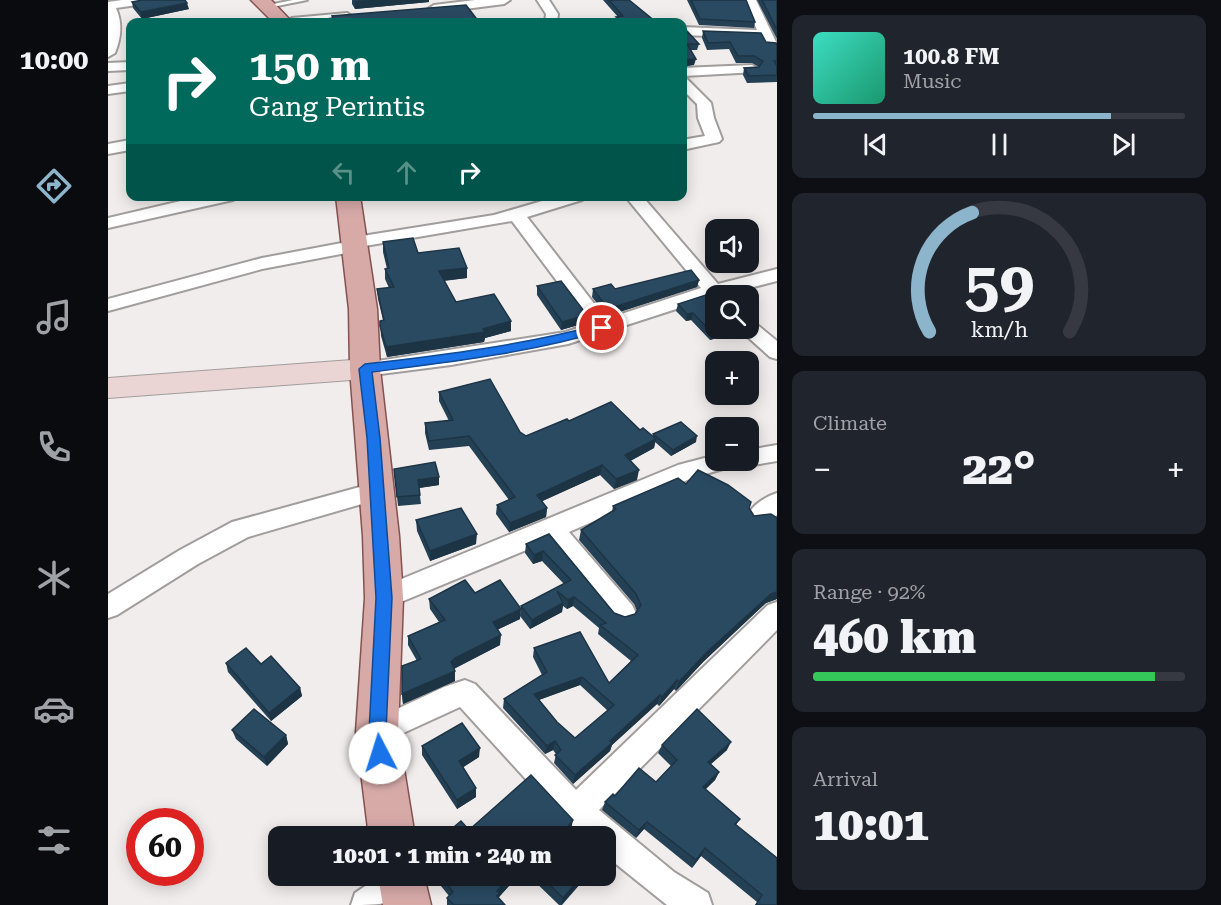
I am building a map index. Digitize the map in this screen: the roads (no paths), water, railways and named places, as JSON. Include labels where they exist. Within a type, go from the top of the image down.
[{"type":"main road","points":[[264,3],[279,18]]},
{"type":"main road","points":[[349,201],[363,309],[365,369],[378,491],[384,598],[377,732],[388,826]]},
{"type":"street","points":[[108,53],[115,39],[115,24],[108,6],[144,0]]},
{"type":"street","points":[[441,18],[431,9],[504,0]]},
{"type":"street","points":[[543,0],[552,14],[552,18]]},
{"type":"street","points":[[687,32],[768,40],[750,0]]},
{"type":"street","points":[[339,18],[362,16]]},
{"type":"street","points":[[108,67],[126,66]]},
{"type":"street","points":[[687,72],[752,69]]},
{"type":"street","points":[[687,85],[704,103],[706,118],[714,139],[687,144]]},
{"type":"street","points":[[108,90],[126,88]]},
{"type":"street","points":[[108,149],[126,146]]},
{"type":"street","points":[[108,223],[205,201]]},
{"type":"street","points":[[108,305],[192,280],[356,244],[516,214],[564,201]]},
{"type":"street","points":[[637,201],[709,285]]},
{"type":"street","points":[[516,214],[602,328]]},
{"type":"street","points":[[743,285],[777,275]]},
{"type":"street","points":[[108,388],[365,369],[451,358],[568,338],[705,296]]},
{"type":"street","points":[[759,336],[777,352]]},
{"type":"street","points":[[759,456],[777,453]]},
{"type":"street","points":[[384,598],[686,471],[705,466]]},
{"type":"street","points":[[108,607],[189,557],[242,529],[378,491]]},
{"type":"street","points":[[552,529],[623,612]]},
{"type":"street","points":[[576,811],[777,614]]},
{"type":"street","points":[[377,732],[444,700],[465,693],[576,811],[663,884],[696,905]]},
{"type":"lane","points":[[264,3],[304,0]]}]
